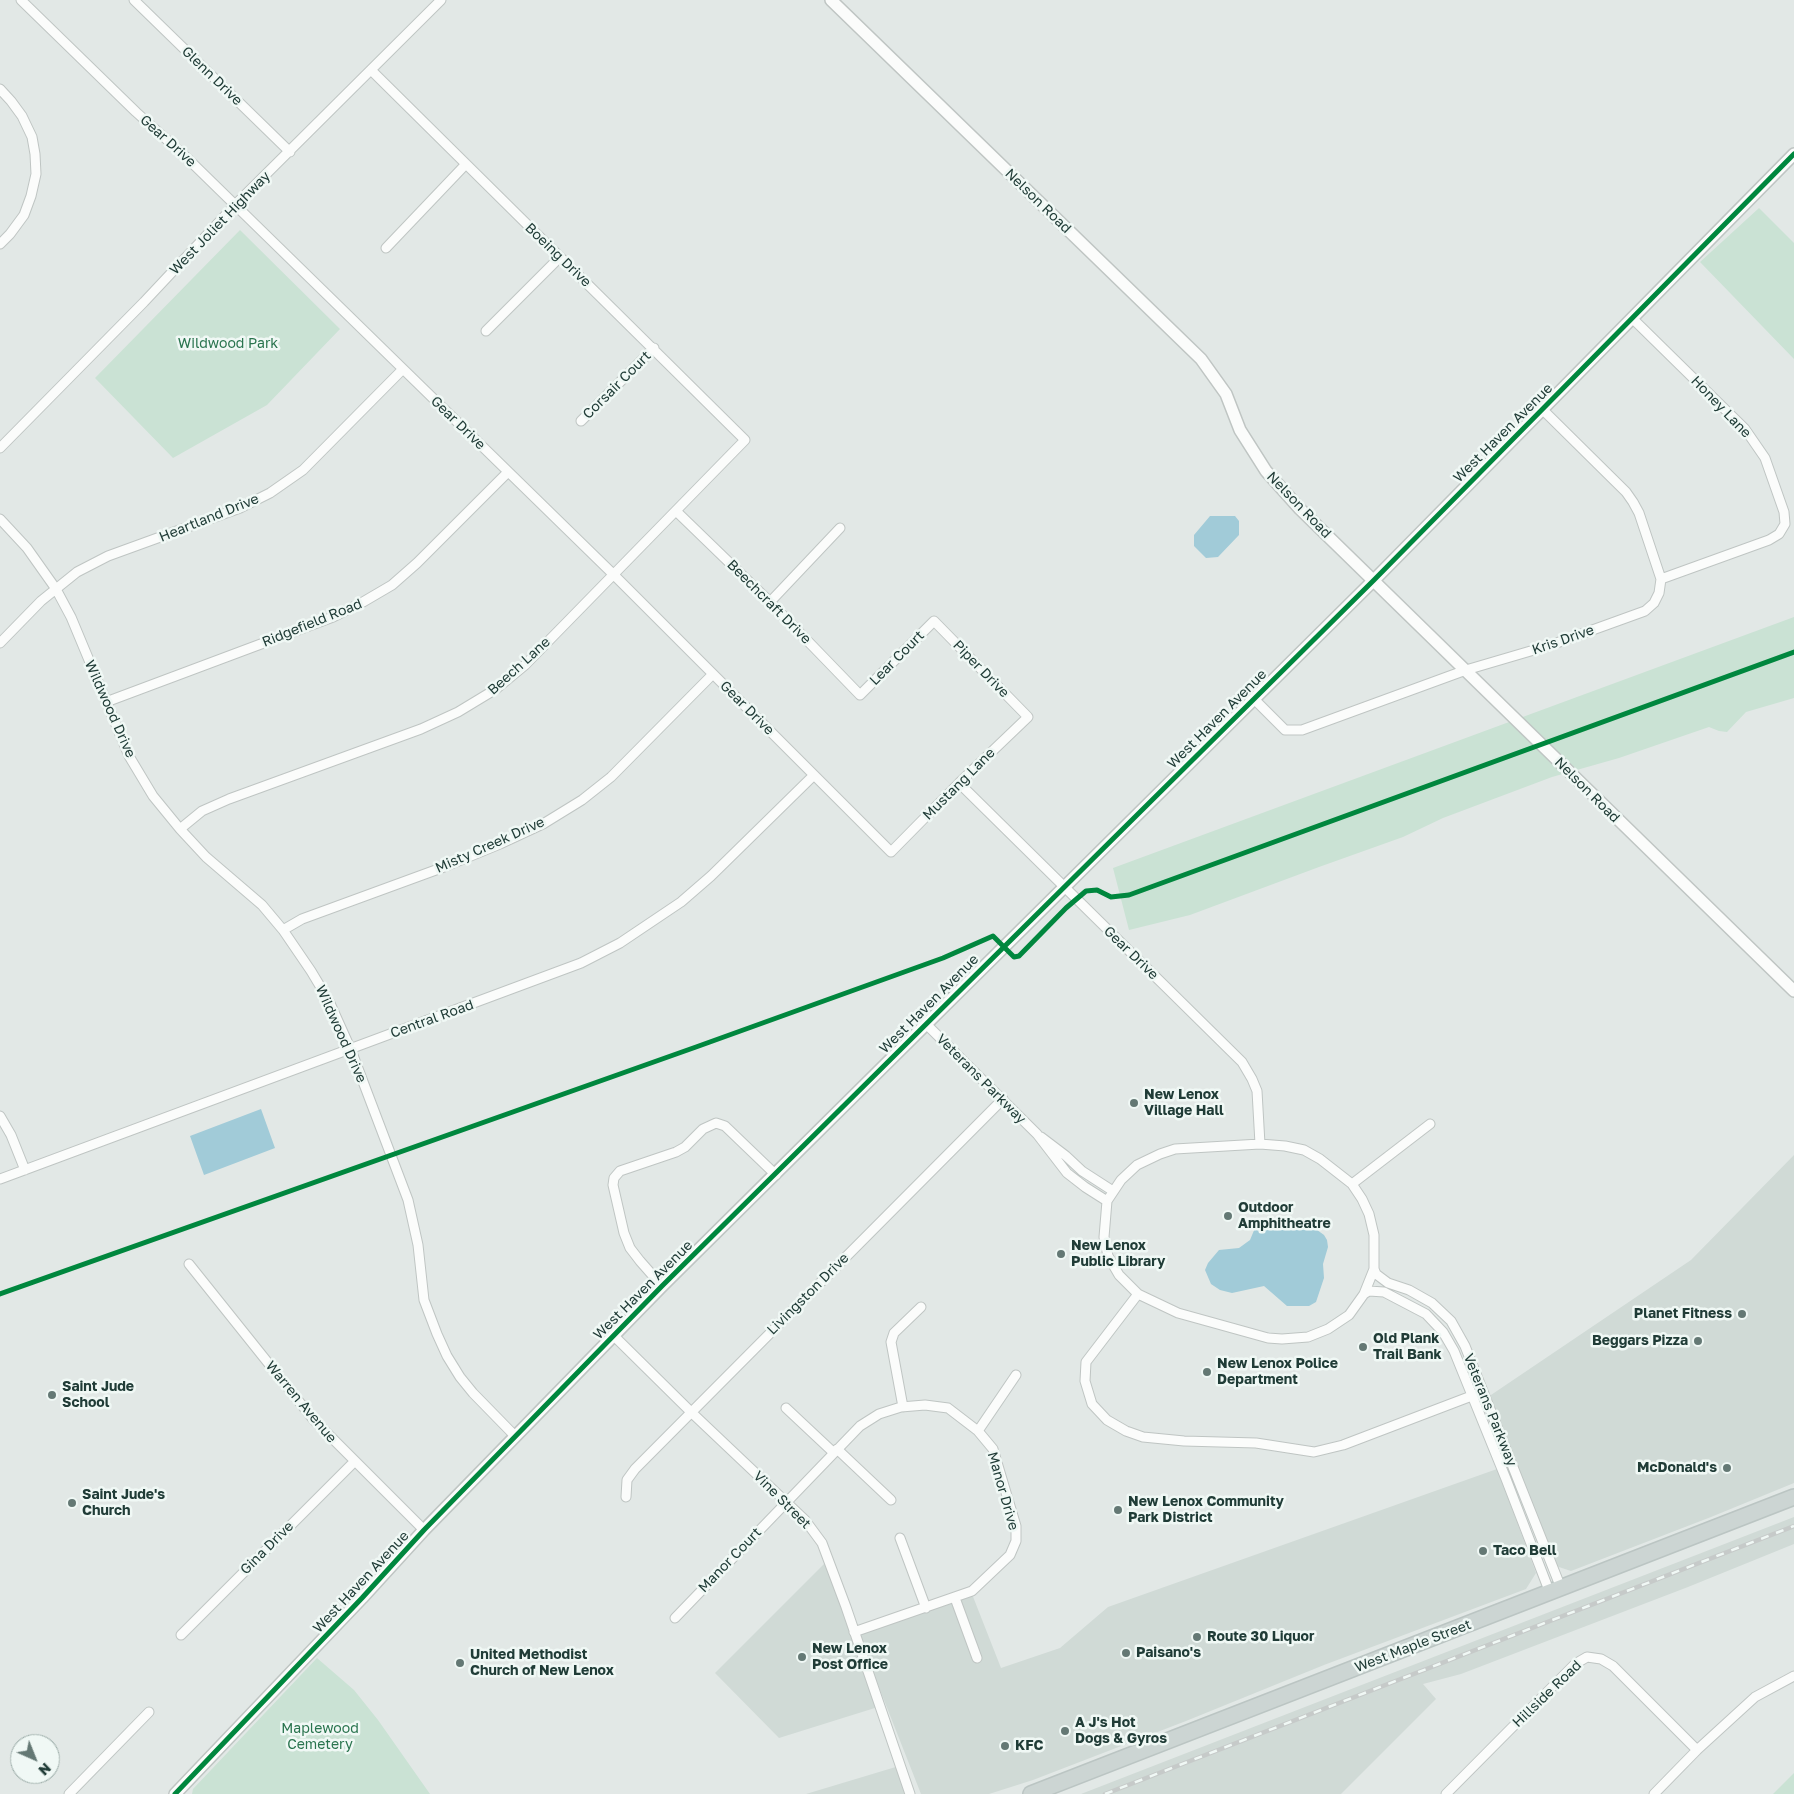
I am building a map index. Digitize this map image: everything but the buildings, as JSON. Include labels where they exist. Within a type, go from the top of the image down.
[{"type":"main road","name":"West Maple Street","points":[[1031,1794],[1794,1497]]},
{"type":"street","name":"Gear Drive","points":[[21,0],[136,112],[236,205],[614,575],[891,852]]},
{"type":"street","name":"Glenn Drive","points":[[134,0],[290,152]]},
{"type":"street","name":"West Joliet Highway","points":[[0,448],[144,302],[236,205],[441,0]]},
{"type":"street","name":"Nelson Road","points":[[831,0],[1201,359],[1226,394],[1240,430],[1266,471],[1300,509],[1794,991]]},
{"type":"street","name":"Boeing Drive","points":[[372,71],[745,440]]},
{"type":"street","points":[[0,90],[22,116],[32,137],[36,174],[24,215],[0,244]]},
{"type":"street","name":"West Haven Avenue","points":[[175,1794],[362,1598],[424,1530],[613,1335],[1374,580],[1794,154]]},
{"type":"street","points":[[386,248],[466,164]]},
{"type":"street","points":[[486,331],[560,257]]},
{"type":"street","name":"Honey Lane","points":[[1632,318],[1745,429],[1765,458],[1784,512],[1785,524],[1778,534],[1769,540],[1661,579]]},
{"type":"street","name":"Corsair Court","points":[[581,422],[654,348]]},
{"type":"street","name":"Heartland Drive","points":[[0,643],[40,601],[78,572],[108,556],[240,508],[270,493],[304,470],[403,369]]},
{"type":"street","points":[[1542,409],[1634,502],[1661,579]]},
{"type":"street","name":"Beech Lane","points":[[180,829],[202,811],[229,799],[421,729],[480,700],[496,689],[525,665],[745,440]]},
{"type":"street","name":"Ridgefield Road","points":[[106,702],[333,617],[363,602],[392,585],[417,563],[508,472]]},
{"type":"street","name":"Beechcraft Drive","points":[[676,511],[770,602],[860,695]]},
{"type":"street","name":"Wildwood Drive","points":[[0,519],[27,548],[56,589],[72,617],[130,756],[153,796],[206,857],[262,905],[283,930],[329,1001],[351,1050],[408,1200],[418,1245],[424,1300],[437,1334],[447,1356],[460,1377],[515,1436]]},
{"type":"street","points":[[770,602],[840,528]]},
{"type":"street","name":"Kris Drive","points":[[1254,699],[1285,730],[1302,730],[1466,670],[1551,645],[1645,612],[1654,603],[1659,593],[1661,579]]},
{"type":"street","name":"Lear Court","points":[[860,695],[934,621]]},
{"type":"street","name":"Piper Drive","points":[[934,621],[1028,716]]},
{"type":"street","name":"Misty Creek Drive","points":[[283,930],[302,919],[452,864],[543,824],[582,800],[611,777],[713,674]]},
{"type":"street","name":"Mustang Lane","points":[[891,852],[958,783],[1028,716]]},
{"type":"street","name":"Central Road","points":[[0,1179],[581,963],[620,943],[681,902],[711,876],[814,774]]},
{"type":"street","name":"Gear Drive","points":[[958,783],[1242,1062],[1252,1079],[1256,1092],[1260,1144]]},
{"type":"street","name":"Veterans Parkway","points":[[926,1024],[1037,1134],[1067,1173],[1107,1201]]},
{"type":"street","name":"Livingston Drive","points":[[626,1496],[627,1480],[635,1469],[1003,1099]]},
{"type":"street","points":[[0,1116],[11,1135],[25,1170]]},
{"type":"street","points":[[662,1286],[630,1248],[624,1233],[614,1185],[614,1178],[620,1171],[685,1148],[703,1129],[716,1123],[725,1126],[776,1174]]},
{"type":"street","points":[[1352,1184],[1430,1124]]},
{"type":"street","name":"Veterans Parkway","points":[[1037,1134],[1082,1171],[1114,1191]]},
{"type":"street","points":[[1260,1144],[1285,1146],[1304,1150],[1352,1184],[1369,1214],[1374,1235],[1374,1269],[1364,1294],[1349,1315],[1328,1328],[1308,1337],[1268,1338],[1178,1313],[1138,1294],[1118,1275],[1108,1256],[1104,1238],[1107,1201],[1121,1180],[1137,1165],[1175,1149],[1260,1144]]},
{"type":"street","name":"Warren Avenue","points":[[189,1264],[313,1419],[424,1530]]},
{"type":"street","name":"Veterans Parkway","points":[[1374,1269],[1376,1274],[1388,1282],[1409,1290],[1432,1303],[1451,1321],[1465,1346],[1556,1590]]},
{"type":"street","name":"Veterans Parkway","points":[[1364,1294],[1384,1292],[1426,1314],[1443,1332],[1454,1351],[1506,1479],[1556,1590]]},
{"type":"street","points":[[1138,1294],[1086,1362],[1085,1381],[1092,1404],[1107,1420],[1126,1431],[1143,1437],[1184,1441],[1256,1443],[1314,1452],[1343,1445],[1482,1392]]},
{"type":"street","points":[[903,1407],[891,1342],[894,1333],[921,1308]]},
{"type":"street","name":"Vine Street","points":[[613,1335],[805,1520],[822,1542],[910,1794]]},
{"type":"street","points":[[978,1431],[1016,1375]]},
{"type":"street","name":"Manor Drive","points":[[786,1502],[860,1426],[879,1414],[903,1407],[925,1405],[948,1408],[978,1431],[993,1449],[1016,1526],[1016,1541],[1010,1555],[972,1591],[854,1632]]},
{"type":"street","points":[[786,1408],[891,1500]]},
{"type":"street","name":"Gina Drive","points":[[181,1635],[354,1462]]},
{"type":"street","name":"Manor Court","points":[[675,1618],[786,1502]]},
{"type":"street","points":[[900,1538],[926,1608]]},
{"type":"street","points":[[955,1598],[977,1658]]},
{"type":"street","name":"Hillside Road","points":[[1446,1794],[1575,1664],[1587,1657],[1600,1659],[1613,1666],[1697,1750]]},
{"type":"street","points":[[1654,1794],[1697,1750],[1755,1697],[1794,1676]]},
{"type":"street","points":[[69,1794],[149,1712]]},
{"type":"shaded area","points":[[1794,1155],[1794,1483],[1571,1571],[1556,1566],[1488,1397],[1691,1260]]},
{"type":"shaded area","points":[[1497,1469],[1536,1573],[1526,1589],[1324,1665],[1033,1780],[989,1794],[921,1794],[856,1629],[970,1589],[1001,1668],[1060,1648],[1108,1607]]},
{"type":"shaded area","points":[[1794,1517],[1794,1544],[1688,1587],[1461,1674],[1423,1684],[1436,1699],[1341,1794],[1081,1794]]},
{"type":"shaded area","points":[[827,1561],[878,1707],[779,1738],[715,1673]]},
{"type":"shaded area","points":[[899,1766],[908,1794],[806,1794]]},
{"type":"green space","points":[[1759,208],[1794,243],[1794,359],[1700,262]]},
{"type":"green space","name":"Wildwood Park","points":[[240,230],[340,329],[267,405],[173,458],[95,378]]},
{"type":"green space","points":[[1794,617],[1794,698],[1746,712],[1727,732],[1709,727],[1619,758],[1552,777],[1443,818],[1403,837],[1190,915],[1129,930],[1113,868]]},
{"type":"green space","name":"Maplewood Cemetery","points":[[317,1658],[354,1690],[378,1720],[430,1794],[192,1794],[193,1789]]},
{"type":"green space","points":[[1794,1773],[1794,1794],[1773,1794]]},
{"type":"water","points":[[1210,516],[1235,516],[1239,521],[1239,535],[1218,557],[1206,558],[1194,546],[1194,535]]},
{"type":"water","points":[[261,1109],[275,1148],[204,1175],[190,1136]]},
{"type":"water","points":[[1278,1219],[1313,1227],[1324,1235],[1327,1240],[1328,1247],[1323,1264],[1324,1278],[1316,1302],[1309,1306],[1287,1306],[1264,1286],[1232,1293],[1220,1290],[1211,1284],[1205,1270],[1208,1263],[1219,1250],[1239,1248],[1250,1240],[1255,1228],[1268,1220]]},
{"type":"railway","points":[[1105,1794],[1794,1526]]},
{"type":"cycle path","points":[[175,1794],[362,1598],[424,1530],[662,1286],[1374,580],[1794,154]]},
{"type":"cycle path","points":[[0,1294],[943,958],[993,936],[1014,957],[1019,956],[1066,908],[1086,891],[1097,890],[1111,897],[1129,895],[1794,652]]},
{"type":"place","name":"New Lenox Village Hall","points":[[1134,1103]]},
{"type":"place","name":"Outdoor Amphitheatre","points":[[1228,1216]]},
{"type":"place","name":"New Lenox Public Library","points":[[1061,1254]]},
{"type":"place","name":"Planet Fitness","points":[[1742,1314]]},
{"type":"place","name":"Beggars Pizza","points":[[1698,1341]]},
{"type":"place","name":"Old Plank Trail Bank","points":[[1363,1347]]},
{"type":"place","name":"New Lenox Police Department","points":[[1207,1372]]},
{"type":"place","name":"Saint Jude School","points":[[52,1395]]},
{"type":"place","name":"McDonald's","points":[[1727,1468]]},
{"type":"place","name":"Saint Jude's Church","points":[[72,1503]]},
{"type":"place","name":"New Lenox Community Park District","points":[[1118,1510]]},
{"type":"place","name":"Taco Bell","points":[[1483,1551]]},
{"type":"place","name":"Route 30 Liquor","points":[[1197,1637]]},
{"type":"place","name":"Paisano's","points":[[1126,1653]]},
{"type":"place","name":"New Lenox Post Office","points":[[802,1657]]},
{"type":"place","name":"United Methodist Church of New Lenox","points":[[460,1663]]},
{"type":"place","name":"A J's Hot Dogs & Gyros","points":[[1065,1731]]},
{"type":"place","name":"KFC","points":[[1005,1746]]}]
